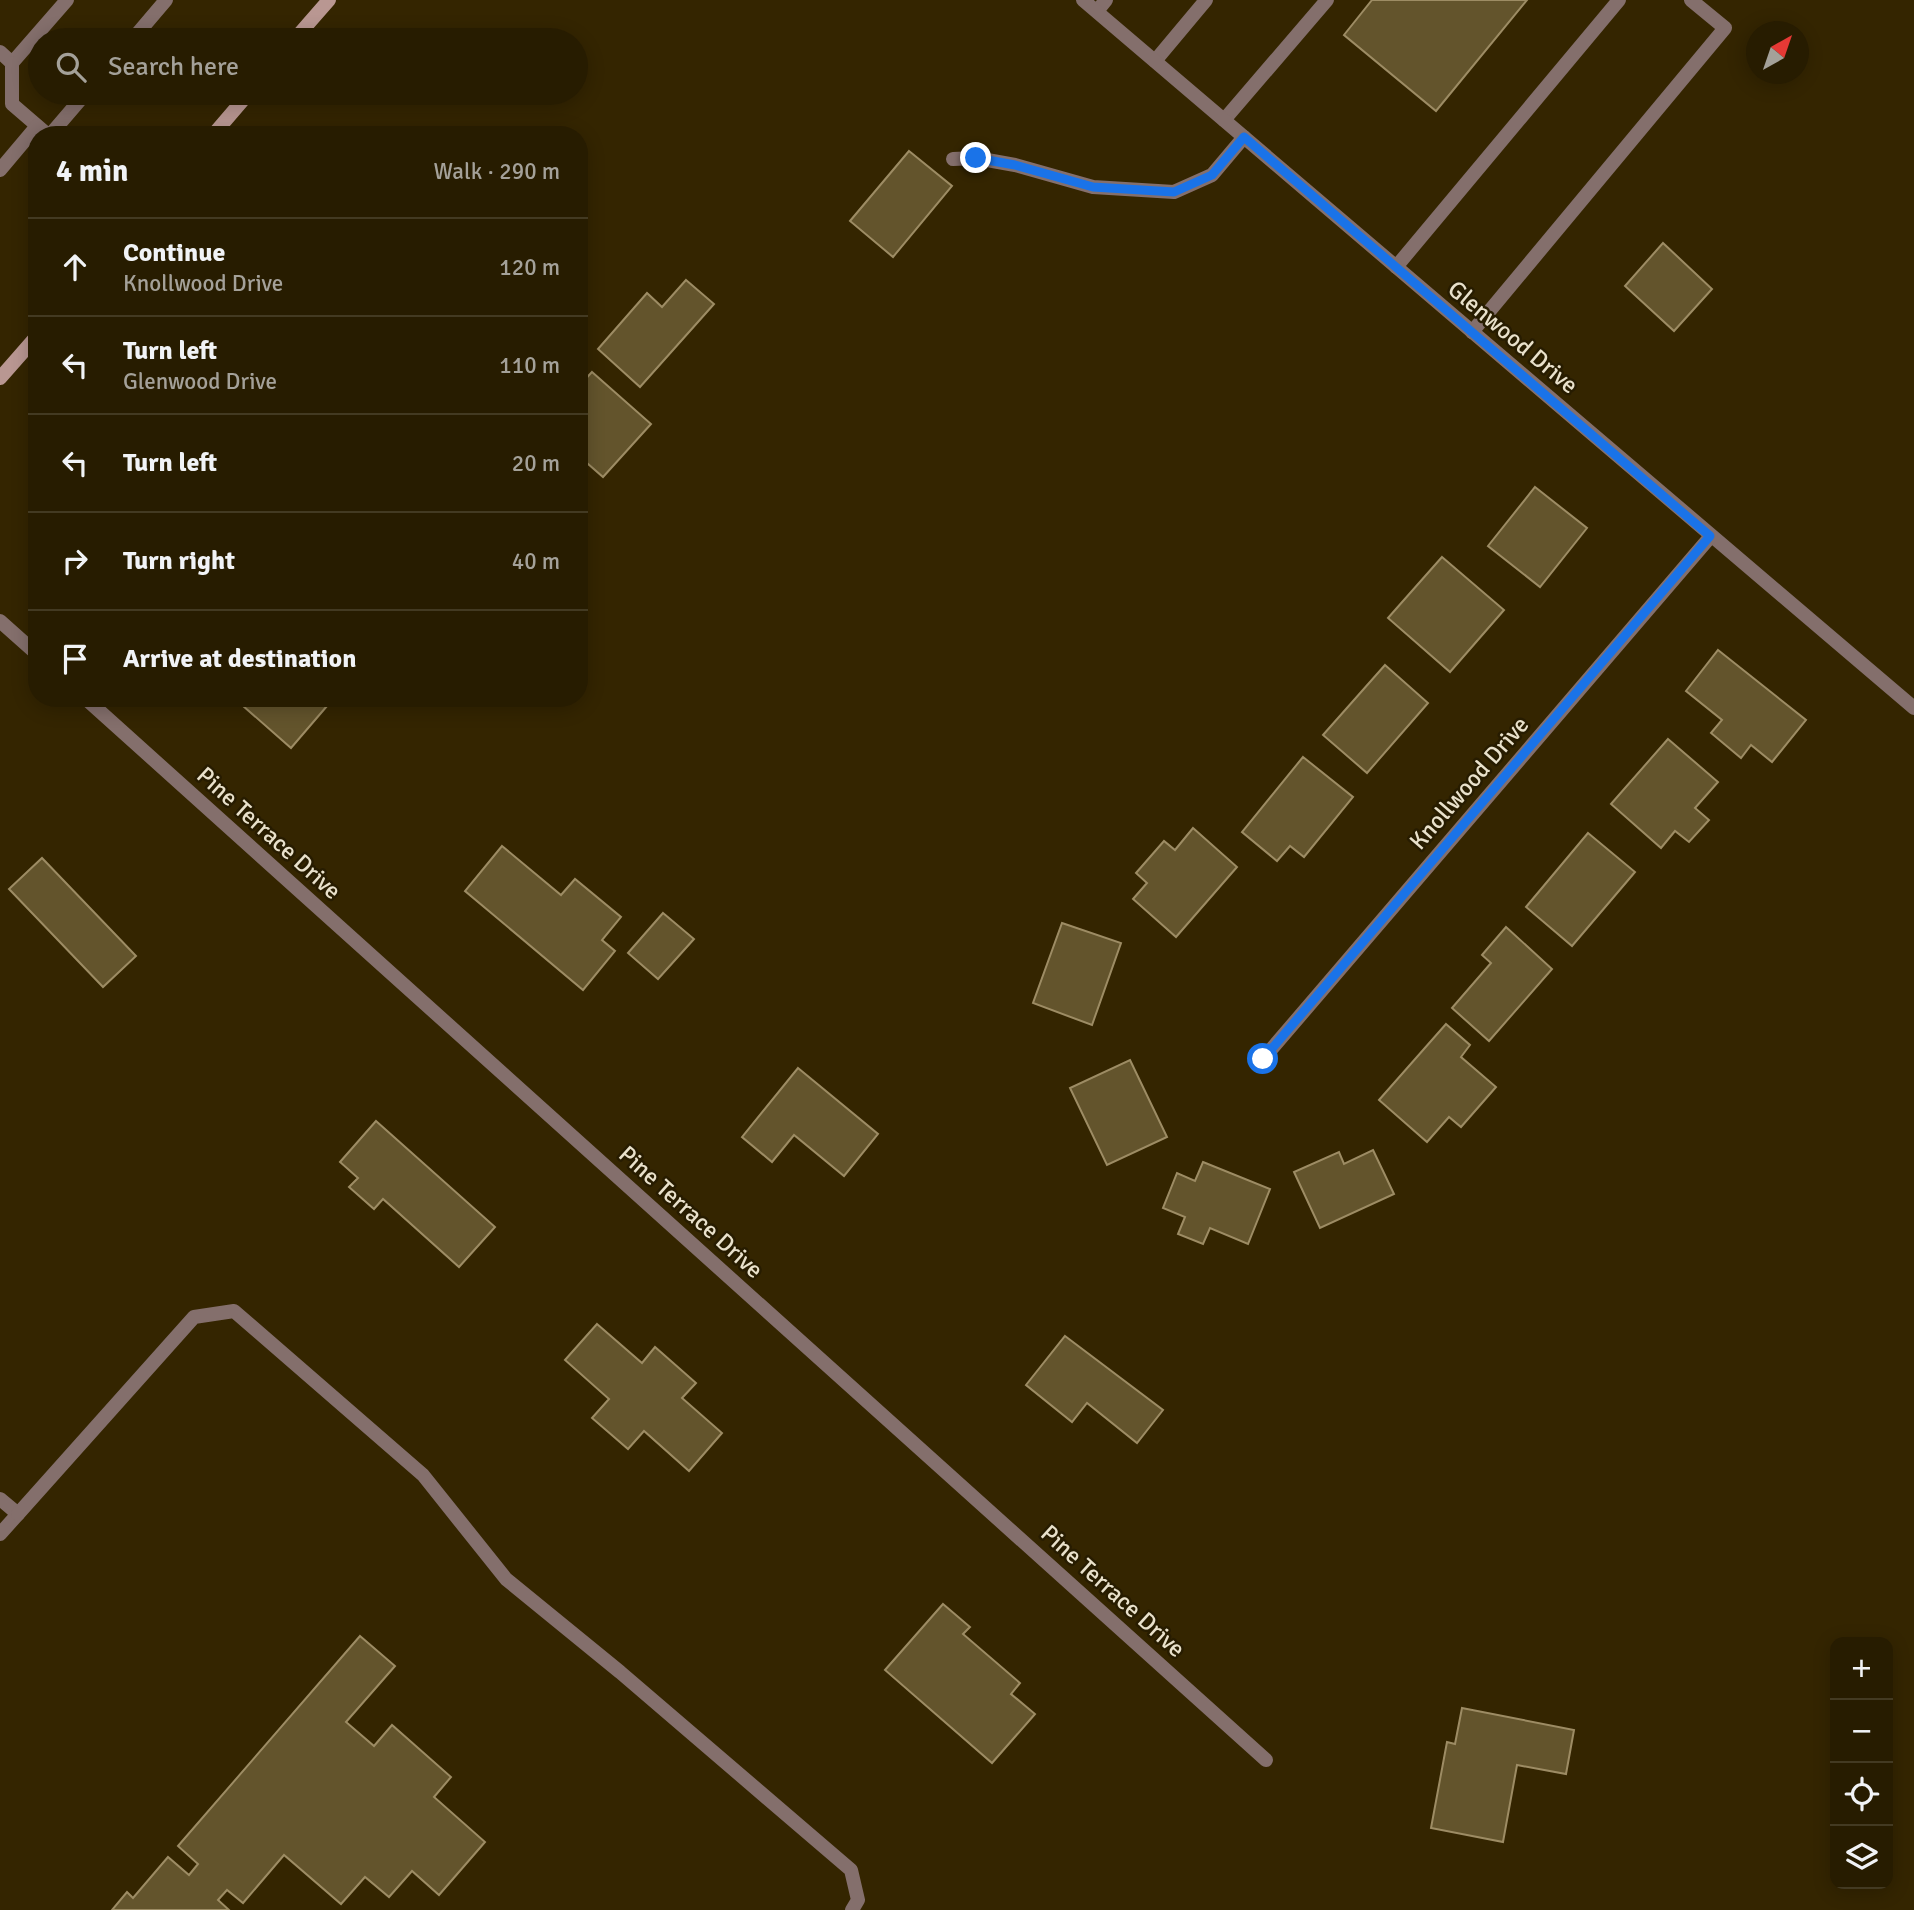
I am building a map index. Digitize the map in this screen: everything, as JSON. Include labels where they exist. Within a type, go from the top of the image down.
[{"type":"main road","points":[[304,28],[329,0]]},
{"type":"main road","points":[[221,126],[239,105]]},
{"type":"main road","points":[[0,378],[28,346]]},
{"type":"street","points":[[43,28],[67,0]]},
{"type":"street","points":[[142,28],[166,0]]},
{"type":"street","name":"Glenwood Drive","points":[[1083,0],[1101,6],[1154,61],[1914,708]]},
{"type":"street","points":[[1154,61],[1206,0]]},
{"type":"street","points":[[1224,120],[1327,0]]},
{"type":"street","points":[[1396,267],[1619,0]]},
{"type":"street","points":[[1472,332],[1725,28],[1691,0]]},
{"type":"street","points":[[28,45],[12,63],[12,104],[42,126]]},
{"type":"street","points":[[0,52],[12,63]]},
{"type":"street","points":[[56,126],[75,105]]},
{"type":"street","points":[[953,159],[976,158],[1015,165],[1093,187],[1174,192],[1212,175],[1244,137]]},
{"type":"street","points":[[0,170],[28,149]]},
{"type":"street","name":"Knollwood Drive","points":[[1263,1059],[1710,536]]},
{"type":"street","points":[[0,621],[28,646]]},
{"type":"street","name":"Pine Terrace Drive","points":[[95,707],[1266,1760]]},
{"type":"street","points":[[0,1534],[194,1317],[234,1311],[423,1475],[506,1579],[620,1672],[851,1870],[858,1900],[852,1910]]},
{"type":"street","points":[[0,1499],[18,1514]]},
{"type":"building","points":[[1372,0],[1527,0],[1436,111],[1344,35]]},
{"type":"building","points":[[909,151],[952,186],[893,257],[850,221]]},
{"type":"building","points":[[1663,243],[1712,289],[1674,331],[1625,286]]},
{"type":"building","points":[[686,280],[714,304],[640,387],[598,349],[647,293],[662,307]]},
{"type":"building","points":[[592,372],[651,424],[603,477],[588,464],[588,376]]},
{"type":"building","points":[[1535,487],[1587,528],[1540,587],[1488,546]]},
{"type":"building","points":[[1442,557],[1504,610],[1450,672],[1388,618]]},
{"type":"building","points":[[1718,650],[1806,720],[1772,762],[1751,745],[1741,758],[1711,733],[1722,720],[1686,691]]},
{"type":"building","points":[[1385,665],[1428,703],[1367,773],[1323,735]]},
{"type":"building","points":[[244,707],[326,707],[291,748]]},
{"type":"building","points":[[1668,739],[1718,782],[1695,808],[1709,820],[1689,842],[1675,831],[1661,848],[1611,804]]},
{"type":"building","points":[[1303,757],[1353,797],[1304,857],[1290,846],[1277,861],[1242,832]]},
{"type":"building","points":[[1193,828],[1237,867],[1176,937],[1133,899],[1147,883],[1136,873],[1164,841],[1175,850]]},
{"type":"building","points":[[1588,833],[1635,872],[1572,946],[1526,907]]},
{"type":"building","points":[[502,846],[561,895],[575,879],[621,917],[602,940],[615,951],[583,990],[465,891]]},
{"type":"building","points":[[42,858],[136,956],[103,987],[9,889]]},
{"type":"building","points":[[663,913],[694,939],[658,979],[628,953]]},
{"type":"building","points":[[1062,923],[1121,943],[1092,1025],[1033,1003]]},
{"type":"building","points":[[1506,927],[1552,969],[1489,1041],[1452,1008],[1491,963],[1482,955]]},
{"type":"building","points":[[1446,1024],[1470,1045],[1461,1057],[1496,1087],[1461,1127],[1449,1117],[1427,1142],[1379,1100]]},
{"type":"building","points":[[1130,1060],[1167,1137],[1107,1165],[1070,1088]]},
{"type":"building","points":[[798,1068],[878,1134],[844,1176],[794,1135],[772,1162],[742,1137]]},
{"type":"building","points":[[376,1121],[495,1227],[459,1267],[383,1199],[374,1209],[349,1187],[358,1178],[340,1162]]},
{"type":"building","points":[[1373,1150],[1394,1194],[1320,1228],[1294,1172],[1339,1152],[1344,1164]]},
{"type":"building","points":[[1203,1162],[1270,1189],[1248,1244],[1210,1228],[1203,1244],[1178,1234],[1185,1217],[1163,1208],[1177,1173],[1195,1181]]},
{"type":"building","points":[[597,1324],[642,1363],[655,1347],[696,1383],[682,1398],[722,1433],[689,1471],[644,1431],[628,1449],[592,1418],[609,1399],[565,1360]]},
{"type":"building","points":[[1065,1336],[1163,1410],[1137,1443],[1087,1403],[1072,1422],[1026,1385]]},
{"type":"building","points":[[943,1604],[970,1627],[963,1634],[1020,1683],[1011,1694],[1035,1714],[992,1763],[885,1670]]},
{"type":"building","points":[[360,1636],[395,1666],[346,1722],[374,1746],[392,1725],[451,1777],[434,1797],[485,1842],[439,1895],[412,1871],[389,1897],[365,1877],[341,1904],[284,1855],[243,1903],[227,1890],[218,1900],[229,1910],[112,1910],[127,1892],[133,1898],[168,1857],[189,1875],[198,1864],[178,1846]]},
{"type":"building","points":[[1462,1708],[1574,1730],[1566,1774],[1517,1765],[1503,1842],[1431,1828],[1447,1742],[1455,1744]]},
{"type":"route","points":[[976,158],[1015,165],[1093,187],[1174,192],[1212,175],[1244,137],[1710,536],[1263,1059]]}]
